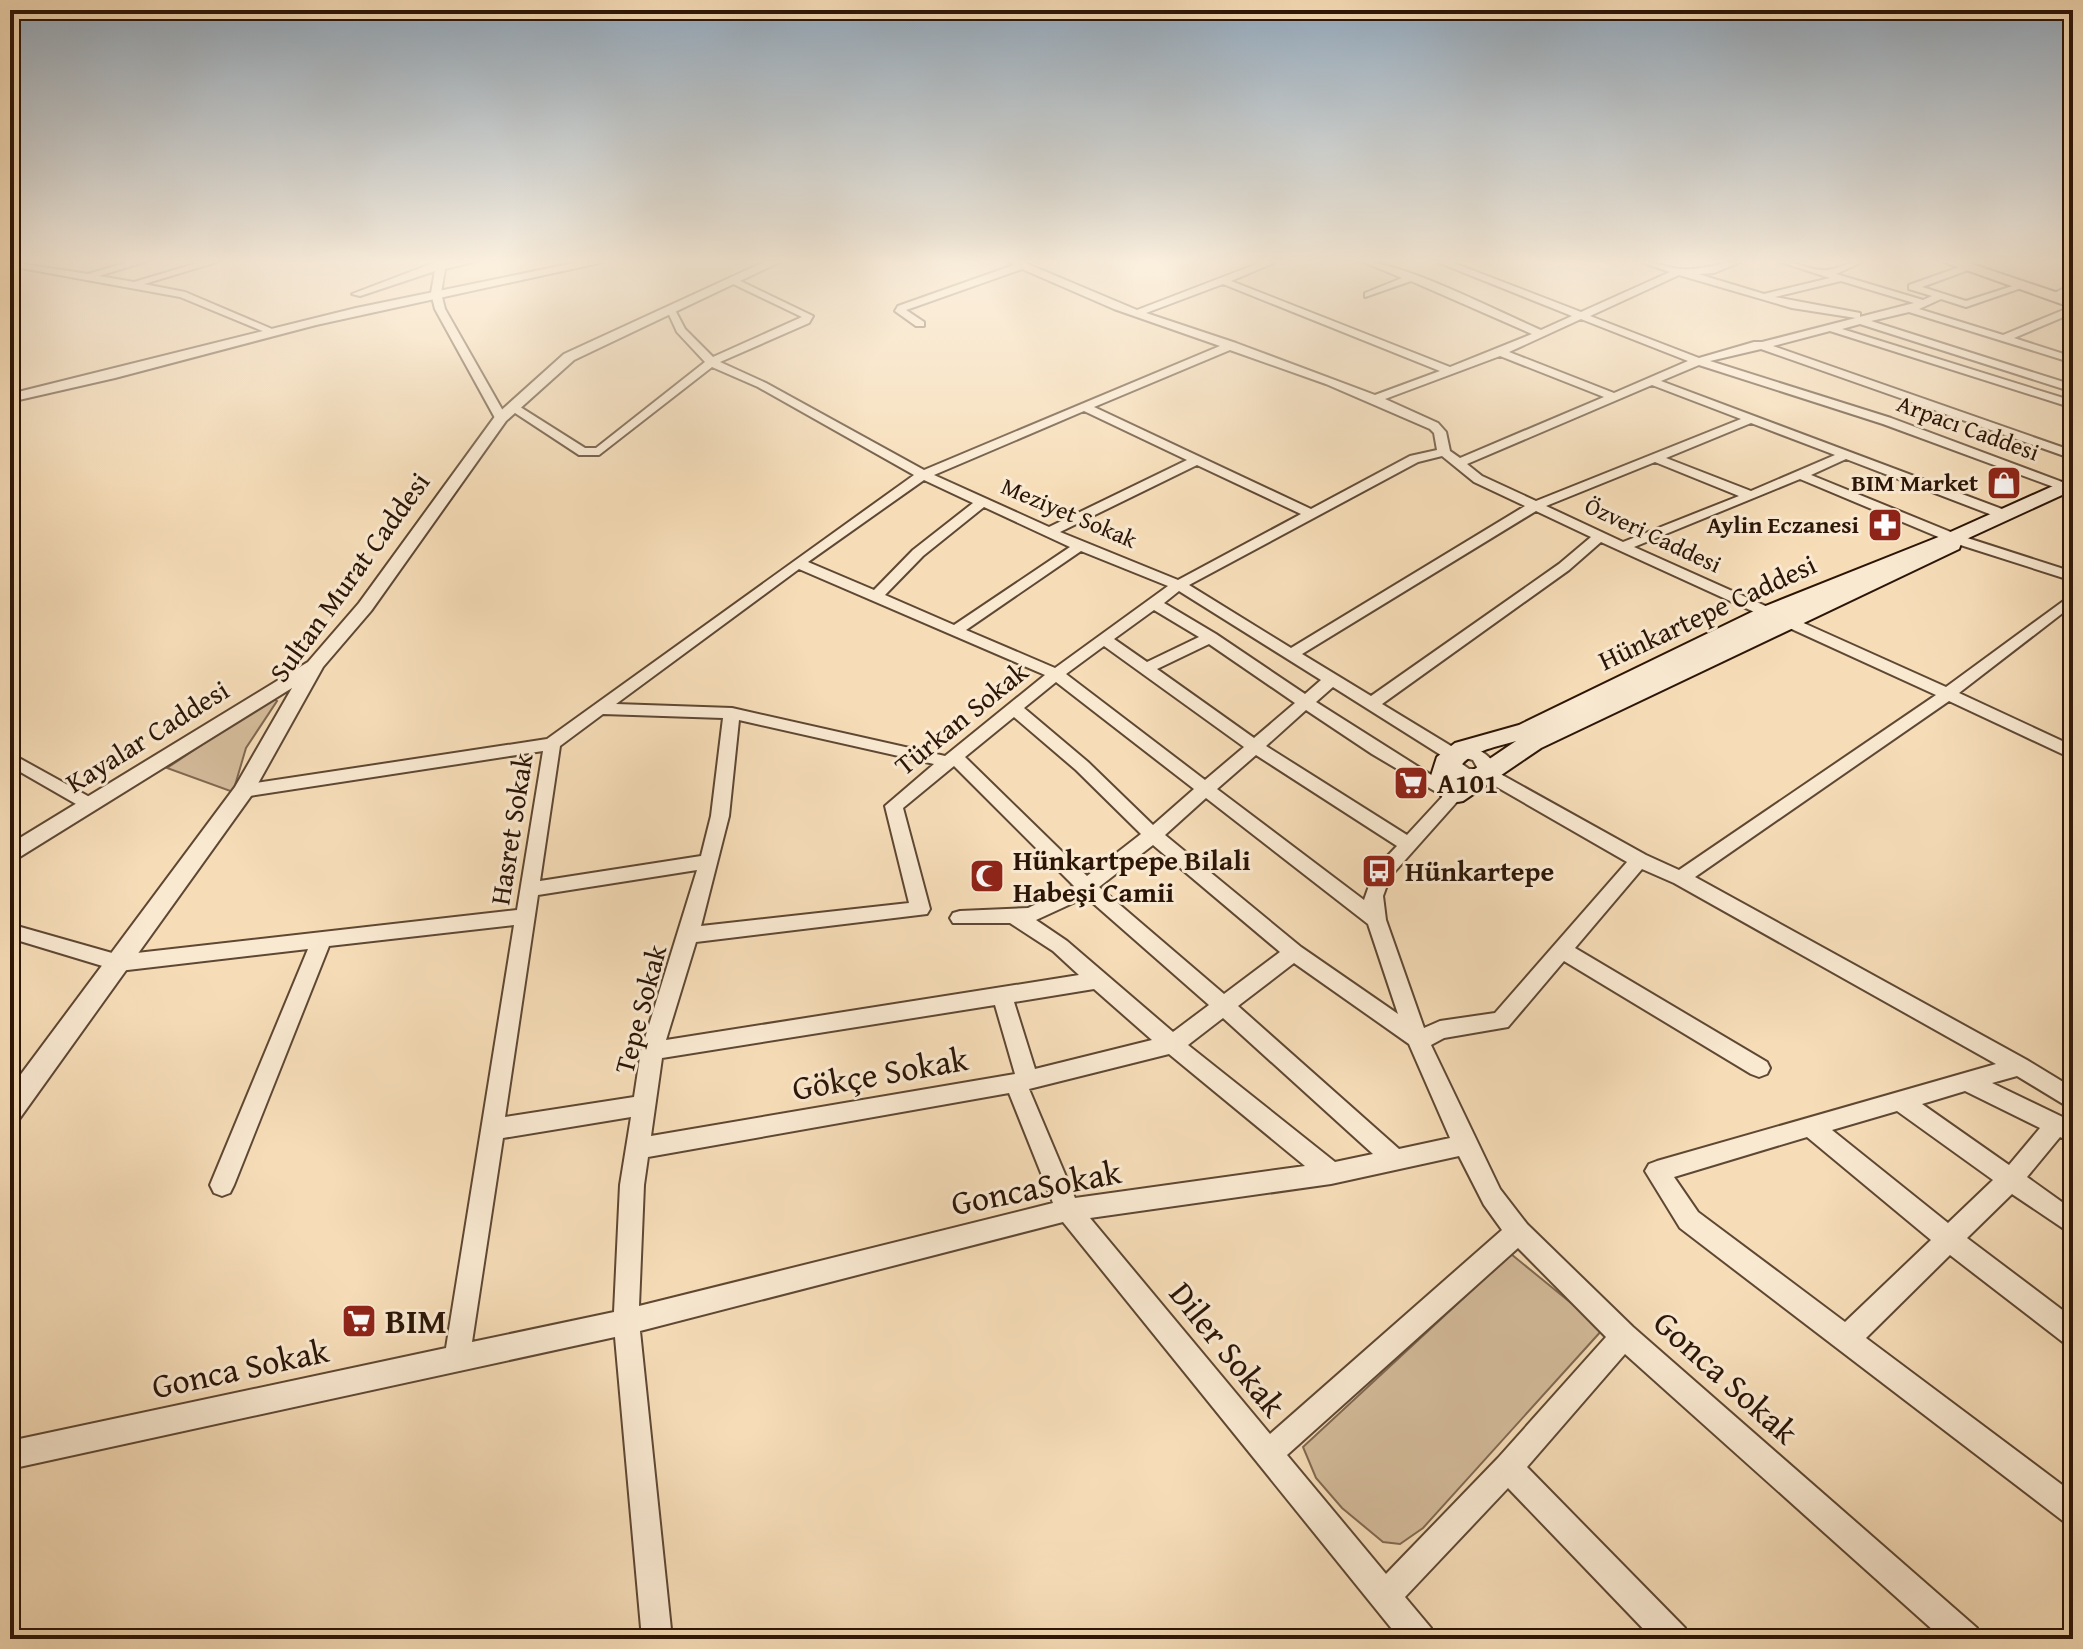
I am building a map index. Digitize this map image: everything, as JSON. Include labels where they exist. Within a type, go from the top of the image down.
[{"type":"main road","points":[[1454,755],[1442,771],[1442,779],[1454,795],[1532,742],[1776,618],[1952,545],[1953,538],[2071,487]]},
{"type":"main road","name":"Hünkartepe Caddesi","points":[[1454,755],[1464,749],[1527,730],[1776,618]]},
{"type":"street","points":[[10,398],[79,385],[248,339]]},
{"type":"street","points":[[457,339],[501,418]]},
{"type":"street","name":"Sultan Murat Caddesi","points":[[10,1110],[243,791],[315,665],[365,607],[501,418],[569,357],[610,339]]},
{"type":"street","name":"Meziyet Sokak","points":[[689,339],[711,362],[762,385],[923,475],[1080,546],[1179,585],[1454,755],[1463,752],[1479,756],[1488,766],[1485,773]]},
{"type":"street","points":[[513,407],[589,454],[606,446],[711,362],[764,339]]},
{"type":"street","name":"Özveri Caddesi","points":[[1214,339],[1378,398],[1434,426],[1440,432],[1444,452],[1478,479],[2073,753]]},
{"type":"street","points":[[1370,339],[1450,371]]},
{"type":"street","points":[[1378,398],[1527,339]]},
{"type":"street","name":"Arpacı Caddesi","points":[[1637,339],[1887,421],[2071,487]]},
{"type":"street","points":[[1457,464],[1698,361],[1778,339]]},
{"type":"street","points":[[1865,339],[2073,405]]},
{"type":"street","points":[[1916,339],[2073,389]]},
{"type":"street","points":[[2003,339],[2073,360]]},
{"type":"street","points":[[1758,344],[2073,455]]},
{"type":"street","name":"Hasret Sokak","points":[[457,1358],[552,744],[923,475],[1232,345]]},
{"type":"street","points":[[1500,352],[1614,397]]},
{"type":"street","points":[[1654,382],[2005,515]]},
{"type":"street","points":[[1084,407],[1312,514]]},
{"type":"street","points":[[1292,654],[1535,506],[1753,418]]},
{"type":"street","name":"Türkan Sokak","points":[[689,935],[920,909],[894,806],[1056,674],[1179,585],[1414,459],[1444,452]]},
{"type":"street","points":[[1621,547],[1803,476],[1847,454]]},
{"type":"street","points":[[1656,458],[1751,496]]},
{"type":"street","points":[[1049,532],[1197,460]]},
{"type":"street","points":[[1803,476],[1953,538],[2073,577]]},
{"type":"street","points":[[876,596],[918,553],[982,502]]},
{"type":"street","points":[[1371,704],[1572,561],[1599,537]]},
{"type":"street","points":[[956,630],[1080,546]]},
{"type":"street","points":[[798,563],[1056,674],[1376,920]]},
{"type":"street","points":[[1681,878],[1948,694],[2073,598]]},
{"type":"street","points":[[1155,604],[1211,637],[1393,761],[1454,795],[1382,874],[1373,896],[1376,920]]},
{"type":"street","points":[[1145,669],[1211,637]]},
{"type":"street","points":[[1104,639],[1254,746],[1408,845]]},
{"type":"street","name":"Kayalar Caddesi","points":[[10,855],[315,665]]},
{"type":"street","points":[[960,918],[1014,916],[1041,910],[1074,896],[1153,835],[1331,680]]},
{"type":"street","points":[[1014,708],[1082,766],[1153,835],[1294,952],[1418,1039],[1440,1030],[1501,1021],[1639,860]]},
{"type":"street","points":[[599,709],[732,713],[952,760],[1086,886],[1339,1107],[1394,1159]]},
{"type":"street","name":"Tepe Sokak","points":[[657,1639],[626,1322],[632,1185],[652,1051],[689,935],[720,816],[732,713]]},
{"type":"street","points":[[243,791],[552,744]]},
{"type":"street","points":[[10,759],[89,804]]},
{"type":"street","points":[[1485,773],[1639,860],[1681,878],[2019,1066],[2073,1100]]},
{"type":"street","points":[[529,890],[709,861]]},
{"type":"street","points":[[10,931],[119,963],[525,916]]},
{"type":"street","points":[[1014,916],[1060,946],[1173,1044],[1331,1173]]},
{"type":"street","name":"Gonca Sokak","points":[[1376,920],[1418,1039],[1465,1145],[1492,1197],[1518,1232],[1624,1336],[1966,1639]]},
{"type":"street","points":[[222,1185],[321,941]]},
{"type":"street","points":[[1563,951],[1759,1068]]},
{"type":"street","name":"Gökçe Sokak","points":[[639,1148],[1022,1082],[1173,1044],[1294,952]]},
{"type":"street","points":[[652,1051],[1099,980]]},
{"type":"street","name":"Diler Sokak","points":[[1002,995],[1022,1082],[1068,1210],[1420,1639]]},
{"type":"street","points":[[2019,1066],[1657,1171],[1689,1220],[2073,1511]]},
{"type":"street","points":[[1846,1339],[2064,1129],[1968,1082]]},
{"type":"street","points":[[1901,1101],[2073,1224]]},
{"type":"street","points":[[494,1129],[645,1105],[639,1148]]},
{"type":"street","points":[[1811,1127],[2073,1334]]},
{"type":"street","name":"GoncaSokak","points":[[626,1322],[1068,1210],[1331,1173],[1465,1145]]},
{"type":"street","points":[[1268,1454],[1518,1232]]},
{"type":"street","name":"Gonca Sokak","points":[[10,1455],[626,1322]]},
{"type":"street","points":[[1385,1596],[1508,1468],[1624,1336]]},
{"type":"street","points":[[1508,1468],[1674,1639]]},
{"type":"shaded area","points":[[272,698],[277,701],[246,748],[233,792],[167,768]]},
{"type":"shaded area","points":[[1511,1254],[1603,1329],[1423,1528],[1400,1544],[1383,1542],[1342,1508],[1316,1478],[1303,1447]]},
{"type":"place","name":"BIM Market","points":[[2004,483]]},
{"type":"place","name":"Aylin Eczanesi","points":[[1885,525]]},
{"type":"place","name":"A101","points":[[1411,783]]},
{"type":"place","name":"Hünkartepe","points":[[1379,871]]},
{"type":"place","name":"Hünkartpepe Bilali Habeşi Camii","points":[[987,876]]},
{"type":"place","name":"BIM","points":[[359,1321]]}]
